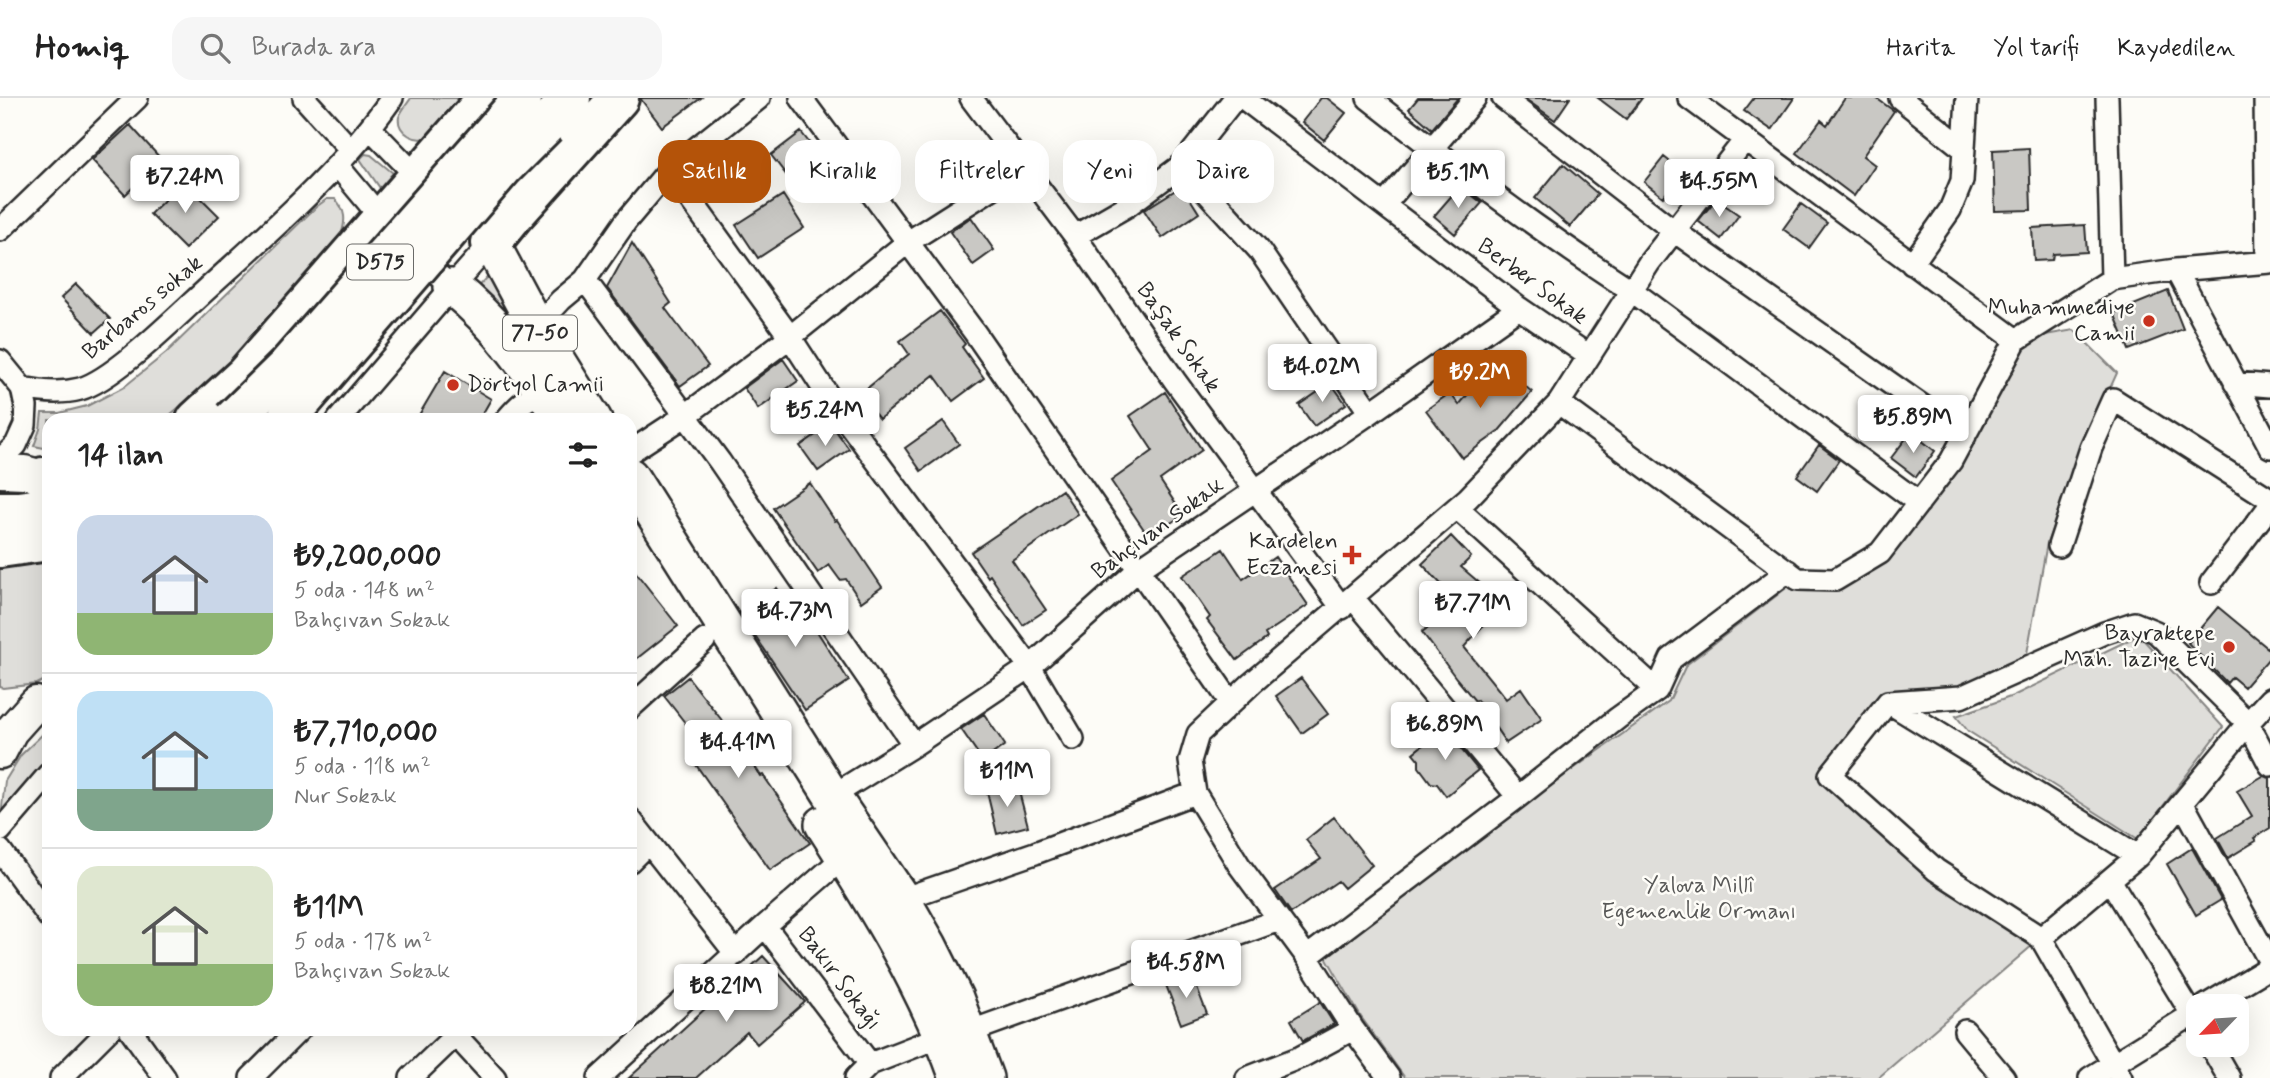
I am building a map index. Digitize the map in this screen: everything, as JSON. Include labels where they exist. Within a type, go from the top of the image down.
[{"type":"highway","points":[[491,243],[619,98]]},
{"type":"highway","points":[[204,413],[245,375],[419,174],[530,104]]},
{"type":"highway","name":"D575","points":[[239,413],[287,366],[530,104]]},
{"type":"highway","name":"D575","points":[[292,413],[503,168],[530,104]]},
{"type":"highway","points":[[0,511],[18,512],[42,490]]},
{"type":"highway","points":[[0,548],[42,542]]},
{"type":"main road","name":"77-50","points":[[491,243],[536,327],[590,413]]},
{"type":"main road","name":"77-50","points":[[452,287],[492,322],[509,342],[553,406]]},
{"type":"main road","points":[[637,487],[832,796],[902,899],[934,956],[957,1037],[958,1078]]},
{"type":"main road","points":[[637,534],[844,857],[916,979],[985,1078]]},
{"type":"street","points":[[0,230],[137,98]]},
{"type":"street","points":[[304,98],[382,219],[419,259],[452,287]]},
{"type":"street","name":"Barbaros sokak","points":[[22,388],[62,392],[80,389],[99,381],[155,336],[320,183],[370,129],[392,98]]},
{"type":"street","points":[[706,140],[759,98]]},
{"type":"street","points":[[801,98],[975,334],[1231,703]]},
{"type":"street","name":"Başak Sokak","points":[[971,98],[1003,140]]},
{"type":"street","points":[[1202,140],[1236,98]]},
{"type":"street","name":"Berber Sokak","points":[[1243,98],[1519,308],[1589,356]]},
{"type":"street","points":[[1368,98],[1433,150],[1587,262],[1632,290],[1919,503]]},
{"type":"street","points":[[1384,205],[1475,98]]},
{"type":"street","points":[[1503,98],[1674,231],[1965,436]]},
{"type":"street","points":[[1689,98],[2016,341]]},
{"type":"street","points":[[1900,98],[1964,149]]},
{"type":"street","points":[[1912,264],[1950,210],[1962,181],[1967,98]]},
{"type":"street","points":[[2106,98],[2112,279]]},
{"type":"street","points":[[1559,403],[1798,579],[1835,580],[1880,553],[1951,461],[2016,341],[2112,279],[2269,262],[2265,98]]},
{"type":"street","points":[[344,413],[491,243],[370,129]]},
{"type":"street","points":[[1380,1075],[1307,957],[1239,865],[1195,793],[1190,761],[1198,734],[1457,508],[1559,403],[1632,290],[1744,141]]},
{"type":"street","points":[[1075,236],[1127,205],[1171,173]]},
{"type":"street","points":[[536,327],[561,300],[586,280],[626,221],[658,183]]},
{"type":"street","name":"Başak Sokak","points":[[1049,201],[1174,381],[1257,490],[1347,603],[1518,797]]},
{"type":"street","points":[[693,203],[790,337],[829,397],[1030,667],[1073,739]]},
{"type":"street","points":[[637,447],[685,416],[790,337],[908,242],[969,203]]},
{"type":"street","points":[[1216,203],[1259,250],[1370,413]]},
{"type":"street","points":[[2176,270],[2270,447]]},
{"type":"street","points":[[586,280],[728,473],[914,745]]},
{"type":"street","name":"Bahçıvan Sokak","points":[[832,796],[1030,667],[1139,569],[1370,413],[1519,308]]},
{"type":"street","points":[[0,361],[22,388],[26,407],[25,425],[16,445],[0,460]]},
{"type":"street","points":[[2235,383],[2270,386]]},
{"type":"street","points":[[512,413],[532,395],[553,406]]},
{"type":"street","points":[[2059,546],[2091,448],[2113,399],[2270,499]]},
{"type":"street","points":[[0,471],[24,472],[42,482]]},
{"type":"street","points":[[2211,583],[2270,506]]},
{"type":"street","points":[[1457,508],[1657,690]]},
{"type":"street","points":[[1307,957],[1657,690],[1671,659],[1788,571]]},
{"type":"street","points":[[2117,1071],[2040,938],[1936,870],[1830,775],[1888,702],[1961,697],[2104,633],[2134,624],[2156,632],[2248,723],[2270,765]]},
{"type":"street","points":[[637,702],[705,640]]},
{"type":"street","points":[[2040,938],[2138,856],[2270,699]]},
{"type":"street","points":[[0,706],[42,700]]},
{"type":"street","points":[[0,752],[11,731],[42,700]]},
{"type":"street","points":[[1888,702],[2138,856]]},
{"type":"street","points":[[0,831],[42,782]]},
{"type":"street","points":[[902,899],[1195,793]]},
{"type":"street","points":[[2183,804],[2270,964],[2227,994]]},
{"type":"street","points":[[637,828],[736,954]]},
{"type":"street","points":[[637,853],[648,843]]},
{"type":"street","points":[[0,850],[42,907]]},
{"type":"street","points":[[599,1078],[844,857]]},
{"type":"street","points":[[2110,880],[2186,996]]},
{"type":"street","points":[[863,1071],[934,1039],[957,1037],[1279,920]]},
{"type":"street","name":"Bakır Sokağı","points":[[765,926],[863,1071]]},
{"type":"street","points":[[2090,1078],[2117,1071],[2186,1022]]},
{"type":"street","points":[[1247,1078],[1300,1057],[1353,1029]]},
{"type":"street","points":[[1965,1031],[2004,1078]]},
{"type":"street","points":[[61,1078],[103,1036]]},
{"type":"street","points":[[135,1036],[165,1078]]},
{"type":"street","points":[[251,1078],[293,1036]]},
{"type":"street","points":[[411,1078],[451,1036]]},
{"type":"street","points":[[460,1036],[495,1078]]},
{"type":"street","points":[[2217,1057],[2229,1078]]},
{"type":"green space","points":[[411,98],[464,98],[435,132],[420,139],[409,136],[399,123],[399,117]]},
{"type":"green space","points":[[365,154],[371,155],[393,173],[380,188],[360,159]]},
{"type":"green space","points":[[327,199],[335,199],[339,203],[344,220],[341,235],[226,368],[172,413],[59,413],[87,406],[124,387],[166,353]]},
{"type":"green space","points":[[495,268],[516,324],[513,327],[472,293]]},
{"type":"green space","name":"Yalova Millî Egemenlik Ormanı","points":[[2074,330],[2117,373],[2077,461],[2047,543],[2024,670],[1961,697],[1888,702],[1831,775],[2041,938],[1878,1078],[1405,1078],[1361,1017],[1325,955],[1517,809],[1669,701],[1686,665],[1798,579],[1835,580],[1962,465],[1965,436],[2016,340]]},
{"type":"green space","points":[[42,413],[42,448],[34,446]]},
{"type":"green space","points":[[16,488],[42,496],[42,682],[3,688],[0,687],[0,489]]},
{"type":"green space","points":[[2139,635],[2223,727],[2138,839],[1968,731],[1956,716],[2013,696]]},
{"type":"green space","points":[[42,735],[42,771],[1,815],[5,781],[21,755]]},
{"type":"building","points":[[640,98],[701,98],[662,127]]},
{"type":"building","points":[[1321,98],[1327,98],[1346,113],[1324,140],[1302,122]]},
{"type":"building","points":[[1418,98],[1458,98],[1432,129],[1409,109]]},
{"type":"building","points":[[1524,98],[1570,98],[1555,120]]},
{"type":"building","points":[[1598,98],[1642,98],[1626,119]]},
{"type":"building","points":[[1754,98],[1794,98],[1772,130],[1744,111]]},
{"type":"building","points":[[1845,98],[1876,98],[1894,111],[1863,156],[1875,165],[1854,196],[1797,153],[1821,120],[1827,125]]},
{"type":"building","points":[[130,125],[162,160],[125,195],[92,160]]},
{"type":"building","points":[[801,132],[807,140],[791,140]]},
{"type":"building","points":[[785,144],[785,173],[771,155]]},
{"type":"building","points":[[2029,148],[2031,210],[1995,211],[1993,150]]},
{"type":"building","points":[[1664,157],[1683,172],[1663,197],[1644,182]]},
{"type":"building","points":[[1563,164],[1598,194],[1570,227],[1535,198]]},
{"type":"building","points":[[184,181],[219,216],[185,249],[150,214]]},
{"type":"building","points":[[1460,186],[1482,203],[1455,234],[1434,216]]},
{"type":"building","points":[[1171,193],[1171,203],[1193,203],[1199,213],[1162,238],[1144,210]]},
{"type":"building","points":[[783,195],[785,203],[788,203],[804,228],[758,258],[736,225]]},
{"type":"building","points":[[1716,199],[1739,215],[1721,239],[1698,221]]},
{"type":"building","points":[[1801,204],[1827,223],[1809,248],[1783,229]]},
{"type":"building","points":[[971,217],[994,250],[973,265],[950,232]]},
{"type":"building","points":[[2085,225],[2087,252],[2053,254],[2052,260],[2034,261],[2032,228]]},
{"type":"building","points":[[632,243],[671,303],[665,308],[708,366],[680,386],[607,288]]},
{"type":"building","points":[[76,284],[110,319],[94,333],[61,298]]},
{"type":"building","name":"Muhammediye Camii","points":[[2168,291],[2183,329],[2129,350],[2114,313]]},
{"type":"building","points":[[940,311],[965,344],[962,347],[984,378],[953,401],[934,375],[879,419],[859,395],[909,354],[900,341]]},
{"type":"building","points":[[783,359],[798,381],[758,409],[744,388]]},
{"type":"building","points":[[1496,361],[1532,392],[1498,432],[1462,458],[1426,410],[1450,393],[1459,405]]},
{"type":"building","name":"Dörtyol Camii","points":[[445,371],[491,399],[483,413],[420,413]]},
{"type":"building","points":[[1331,383],[1346,404],[1314,426],[1299,405]]},
{"type":"building","points":[[1165,392],[1202,450],[1160,480],[1183,515],[1149,537],[1111,481],[1153,451],[1130,416]]},
{"type":"building","points":[[943,421],[959,444],[921,471],[905,448]]},
{"type":"building","points":[[831,424],[849,449],[818,471],[800,446]]},
{"type":"building","points":[[1911,432],[1935,451],[1916,477],[1891,458]]},
{"type":"building","points":[[1819,445],[1839,460],[1817,491],[1797,476]]},
{"type":"building","points":[[810,483],[882,587],[861,602],[846,579],[840,580],[829,565],[818,573],[773,508]]},
{"type":"building","points":[[1062,490],[1078,514],[1012,560],[1046,610],[1023,625],[990,575],[988,577],[971,552]]},
{"type":"building","points":[[1451,536],[1471,557],[1461,567],[1503,603],[1464,647],[1506,699],[1521,688],[1542,719],[1506,743],[1477,700],[1475,701],[1456,678],[1422,632],[1460,604],[1422,564]]},
{"type":"building","points":[[1223,549],[1243,579],[1275,557],[1308,605],[1265,634],[1267,638],[1237,660],[1207,620],[1210,617],[1182,576]]},
{"type":"building","points":[[637,574],[678,626],[637,658]]},
{"type":"building","points":[[777,588],[796,616],[804,611],[849,681],[805,710],[740,613]]},
{"type":"building","name":"Bayraktepe Mah. Taziye Evi","points":[[2218,607],[2270,650],[2270,657],[2244,687],[2232,677],[2227,683],[2188,643]]},
{"type":"building","points":[[688,677],[735,737],[761,776],[763,775],[810,843],[770,870],[694,762],[708,752],[664,696]]},
{"type":"building","points":[[1301,678],[1328,714],[1302,733],[1276,696]]},
{"type":"building","points":[[984,714],[1005,745],[983,761],[961,729]]},
{"type":"building","points":[[1444,728],[1478,770],[1446,796],[1437,784],[1431,783],[1413,753]]},
{"type":"building","points":[[2263,776],[2270,778],[2270,828],[2254,838],[2256,841],[2228,858],[2217,838],[2252,816],[2237,791]]},
{"type":"building","points":[[1017,784],[1028,826],[997,834],[987,792]]},
{"type":"building","points":[[1334,817],[1372,865],[1344,888],[1338,881],[1291,913],[1275,890],[1321,859],[1306,840]]},
{"type":"building","points":[[2192,848],[2221,900],[2196,915],[2167,864]]},
{"type":"building","points":[[763,956],[805,1002],[757,1044],[747,1032],[696,1078],[629,1078]]},
{"type":"building","points":[[1192,975],[1207,1014],[1181,1024],[1166,985]]},
{"type":"building","points":[[1320,1002],[1334,1024],[1303,1041],[1291,1020]]},
{"type":"place","name":"Muhammediye Camii","points":[[2149,321]]},
{"type":"place","name":"Dörtyol Camii","points":[[453,385]]},
{"type":"place","name":"Kardelen Eczanesi","points":[[1352,555]]},
{"type":"place","name":"Bayraktepe Mah. Taziye Evi","points":[[2229,647]]}]
